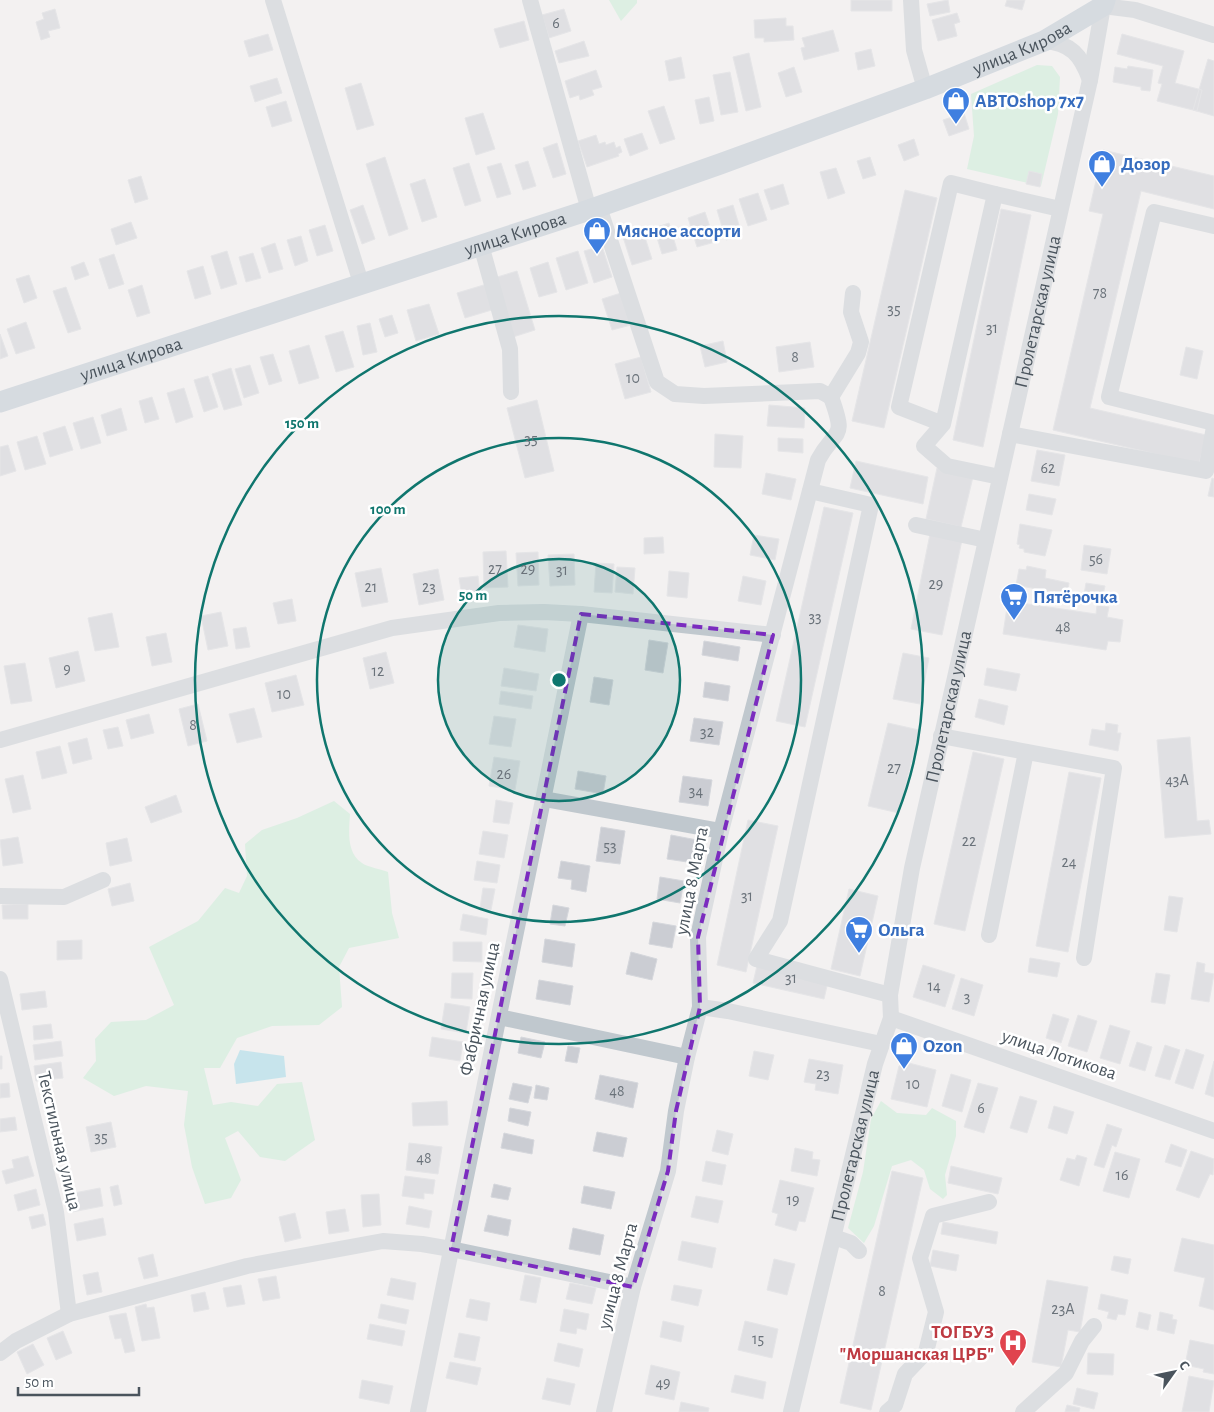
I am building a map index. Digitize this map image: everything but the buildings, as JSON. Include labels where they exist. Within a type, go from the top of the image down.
[{"type":"main road","name":"улица Кирова","points":[[0,402],[361,283],[594,209],[925,89],[1044,41],[1104,3]]},
{"type":"street","points":[[273,0],[361,283]]},
{"type":"street","points":[[530,0],[594,209],[657,382],[675,394],[704,396],[820,391],[831,398],[858,352],[861,342],[851,312],[853,293]]},
{"type":"street","points":[[911,0],[914,50],[925,89]]},
{"type":"street","points":[[1104,3],[1145,12],[1214,35]]},
{"type":"street","name":"Пролетарская улица","points":[[794,1412],[881,1044],[892,1018],[890,994],[912,868],[1090,80],[1104,3]]},
{"type":"street","points":[[1044,41],[1063,44],[1078,54],[1090,80]]},
{"type":"street","points":[[944,424],[899,407],[951,183],[1060,209]]},
{"type":"street","points":[[995,194],[944,424],[924,446],[947,466],[1000,477]]},
{"type":"street","points":[[1214,226],[1154,212],[1109,397],[1214,423]]},
{"type":"street","points":[[481,245],[510,349],[511,392]]},
{"type":"street","name":"улица 8 Марта","points":[[604,1412],[634,1287],[668,1171],[676,1110],[700,1007],[698,936],[721,831],[818,460],[840,430],[839,419],[831,398]]},
{"type":"street","points":[[1010,434],[1210,471],[1214,427]]},
{"type":"street","points":[[810,491],[871,505],[780,921],[756,959],[890,994]]},
{"type":"street","points":[[916,526],[986,540]]},
{"type":"street","points":[[0,740],[392,628],[499,613],[544,612],[581,614],[773,635]]},
{"type":"street","name":"Фабричная улица","points":[[418,1412],[581,614]]},
{"type":"street","points":[[941,736],[1114,768],[1084,958]]},
{"type":"street","points":[[989,935],[1026,752]]},
{"type":"street","points":[[544,799],[721,831]]},
{"type":"street","points":[[0,896],[64,897],[102,880]]},
{"type":"street","name":"Текстильная улица","points":[[0,979],[56,1212],[69,1314]]},
{"type":"street","points":[[700,1007],[728,1011],[881,1044]]},
{"type":"street","points":[[499,1017],[687,1057]]},
{"type":"street","name":"улица Лотикова","points":[[892,1018],[1214,1131]]},
{"type":"street","points":[[887,1412],[895,1405],[905,1374],[926,1352],[936,1312],[920,1258],[933,1216],[989,1202]]},
{"type":"street","points":[[834,1237],[851,1244],[859,1251]]},
{"type":"street","points":[[0,1353],[16,1341],[69,1314],[247,1266],[383,1241],[451,1249],[634,1287]]},
{"type":"street","points":[[1023,1412],[1066,1373],[1082,1341],[1094,1326]]},
{"type":"highlighted area","points":[[581,614],[773,635],[698,937],[700,1007],[676,1111],[668,1171],[633,1287],[451,1249]]},
{"type":"green space","points":[[609,0],[637,0],[637,3],[621,21]]},
{"type":"green space","points":[[1037,65],[1052,66],[1060,77],[1058,114],[1041,186],[967,169],[974,136],[971,94]]},
{"type":"green space","points":[[334,801],[350,814],[350,841],[353,853],[357,859],[367,866],[388,872],[392,913],[399,938],[349,948],[339,967],[342,1007],[319,1025],[272,1026],[237,1038],[220,1068],[204,1068],[213,1105],[231,1102],[258,1106],[277,1084],[302,1082],[315,1140],[285,1161],[260,1157],[238,1131],[225,1138],[241,1180],[231,1198],[205,1204],[192,1167],[184,1125],[188,1091],[146,1086],[114,1096],[83,1078],[96,1061],[95,1039],[111,1022],[146,1020],[174,1005],[149,947],[198,921],[225,888],[239,893],[247,876],[245,844],[262,830],[297,818]]},
{"type":"green space","points":[[881,1101],[897,1113],[926,1115],[932,1108],[956,1121],[956,1136],[945,1175],[947,1195],[943,1199],[930,1189],[924,1170],[911,1160],[892,1166],[874,1226],[864,1243],[848,1228],[863,1172],[871,1119]]},
{"type":"water","points":[[240,1050],[284,1056],[286,1077],[236,1084],[234,1064]]},
{"type":"place","name":"АВТОshop 7x7","points":[[956,125]]},
{"type":"place","name":"Дозор","points":[[1102,188]]},
{"type":"place","name":"Мясное ассорти","points":[[597,255]]},
{"type":"place","name":"Пятёрочка","points":[[1014,621]]},
{"type":"place","name":"Ольга","points":[[859,954]]},
{"type":"place","name":"Ozon","points":[[904,1070]]},
{"type":"place","name":"ТОГБУЗ \"Моршанская ЦРБ\"","points":[[1013,1367]]}]
